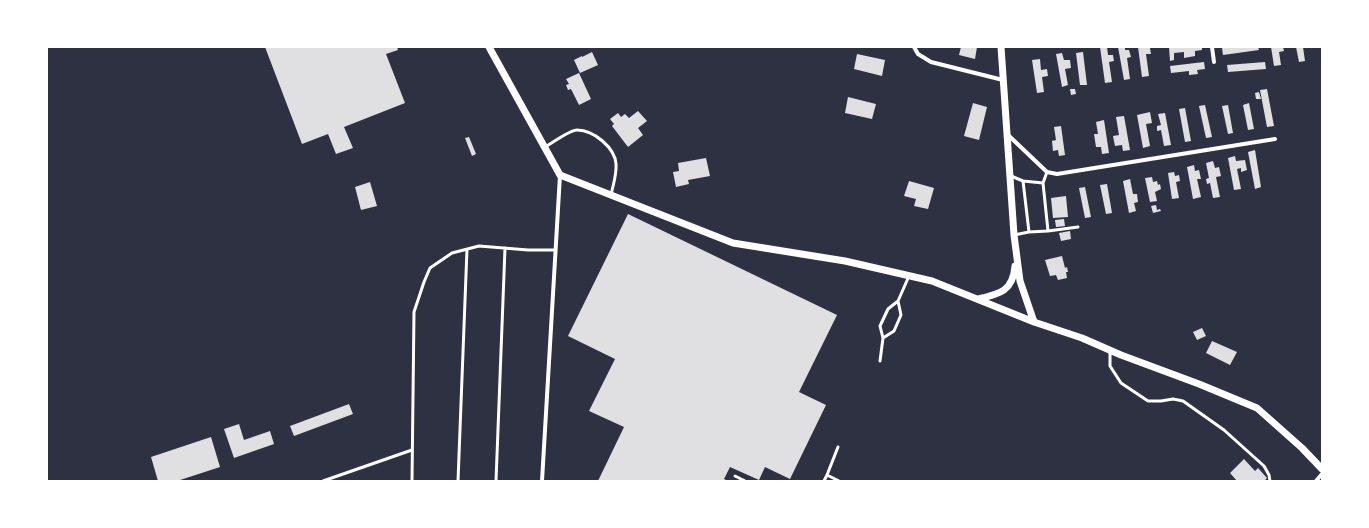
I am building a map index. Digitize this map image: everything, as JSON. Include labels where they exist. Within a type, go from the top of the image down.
[{"type":"street","points":[[489,47],[560,175],[542,481]]},
{"type":"street","points":[[914,47],[918,54],[931,62],[1003,80]]},
{"type":"street","points":[[1001,47],[1006,134],[1016,254],[1020,281],[1034,322]]},
{"type":"street","points":[[1212,47],[1214,62]]},
{"type":"street","points":[[1006,134],[1047,172],[1057,174],[1276,139]]},
{"type":"street","points":[[560,175],[733,243],[843,261],[932,281],[1034,322],[1082,338],[1257,408],[1302,448],[1322,469]]},
{"type":"street","points":[[978,299],[1002,292],[1012,283],[1015,275],[1016,254]]},
{"type":"street","points":[[1316,481],[1322,474]]},
{"type":"lane","points":[[545,147],[576,130],[592,133],[610,148],[616,164],[612,195]]},
{"type":"lane","points":[[1047,172],[1043,182],[1048,230]]},
{"type":"lane","points":[[1009,175],[1023,181],[1043,182]]},
{"type":"lane","points":[[1023,181],[1029,232]]},
{"type":"lane","points":[[1014,235],[1078,227]]},
{"type":"lane","points":[[412,481],[414,312],[430,268],[452,253],[479,246],[528,250],[555,250]]},
{"type":"lane","points":[[496,481],[505,248]]},
{"type":"lane","points":[[458,481],[467,250]]},
{"type":"lane","points":[[880,361],[883,338],[880,326],[888,309],[898,301],[909,276]]},
{"type":"lane","points":[[883,338],[894,331],[901,315],[898,301]]},
{"type":"lane","points":[[1110,350],[1110,366],[1121,383],[1148,401],[1161,401],[1173,398],[1183,401],[1224,430],[1264,466],[1269,475],[1270,481]]},
{"type":"lane","points":[[824,481],[838,447]]},
{"type":"lane","points":[[323,481],[412,450]]},
{"type":"lane","points":[[827,475],[839,481]]},
{"type":"lane","points":[[735,476],[745,481]]},
{"type":"building","points":[[265,47],[397,47],[398,50],[386,54],[405,103],[344,127],[353,148],[336,154],[328,134],[302,144]]},
{"type":"building","points":[[961,47],[977,47],[975,59],[959,55]]},
{"type":"building","points":[[1100,47],[1107,47],[1108,55],[1113,55],[1114,61],[1109,62],[1112,82],[1105,83]]},
{"type":"building","points":[[1118,47],[1125,47],[1125,50],[1129,50],[1131,57],[1127,58],[1130,79],[1124,80]]},
{"type":"building","points":[[1138,47],[1150,48],[1151,54],[1146,54],[1149,76],[1142,77]]},
{"type":"building","points":[[1169,47],[1202,47],[1202,50],[1195,51],[1195,56],[1184,58],[1184,52],[1174,53],[1174,60],[1170,61]]},
{"type":"building","points":[[1258,47],[1259,50],[1223,55],[1222,48]]},
{"type":"building","points":[[1271,47],[1283,47],[1284,51],[1279,52],[1281,65],[1274,66]]},
{"type":"building","points":[[1296,47],[1303,47],[1305,61],[1299,62]]},
{"type":"building","points":[[592,52],[598,65],[580,73],[574,60]]},
{"type":"building","points":[[1083,52],[1087,85],[1080,85],[1076,53]]},
{"type":"building","points":[[1062,53],[1064,60],[1070,60],[1071,68],[1065,69],[1068,85],[1062,87],[1056,54]]},
{"type":"building","points":[[857,54],[885,60],[882,76],[854,69]]},
{"type":"building","points":[[1040,59],[1041,70],[1047,69],[1048,76],[1042,77],[1044,92],[1037,93],[1032,60]]},
{"type":"building","points":[[1204,62],[1205,69],[1197,70],[1198,74],[1189,75],[1189,71],[1171,73],[1170,66]]},
{"type":"building","points":[[1265,62],[1266,69],[1228,72],[1227,65]]},
{"type":"building","points":[[579,73],[591,99],[579,105],[571,89],[568,90],[566,85],[569,84],[566,79]]},
{"type":"building","points":[[1070,89],[1075,89],[1076,94],[1071,95]]},
{"type":"building","points":[[1267,89],[1274,126],[1267,127],[1260,90]]},
{"type":"building","points":[[1259,92],[1261,99],[1256,99],[1255,93]]},
{"type":"building","points":[[848,97],[876,104],[872,119],[845,113]]},
{"type":"building","points":[[973,103],[987,107],[979,140],[964,136]]},
{"type":"building","points":[[1249,103],[1254,129],[1248,130],[1243,105]]},
{"type":"building","points":[[1205,105],[1212,137],[1206,138],[1199,106]]},
{"type":"building","points":[[1228,105],[1233,133],[1228,134],[1222,106]]},
{"type":"building","points":[[1185,108],[1191,141],[1185,142],[1179,109]]},
{"type":"building","points":[[638,111],[647,121],[638,128],[643,135],[628,147],[612,126],[614,124],[610,119],[618,113],[621,117],[625,114],[629,118]]},
{"type":"building","points":[[1150,112],[1152,123],[1146,124],[1150,146],[1143,148],[1137,115]]},
{"type":"building","points":[[1165,113],[1171,145],[1164,146],[1161,130],[1157,131],[1157,126],[1161,125],[1158,114]]},
{"type":"building","points":[[1124,116],[1130,150],[1123,151],[1122,145],[1115,146],[1113,136],[1119,135],[1116,117]]},
{"type":"building","points":[[1104,120],[1109,153],[1102,154],[1101,147],[1096,147],[1094,134],[1098,134],[1096,122]]},
{"type":"building","points":[[1061,126],[1065,155],[1059,156],[1058,150],[1053,151],[1052,141],[1056,140],[1054,127]]},
{"type":"building","points":[[469,137],[476,154],[472,156],[465,138]]},
{"type":"building","points":[[1255,150],[1261,187],[1255,189],[1248,152]]},
{"type":"building","points":[[1235,156],[1236,161],[1245,160],[1247,170],[1241,172],[1241,168],[1237,169],[1241,189],[1234,190],[1228,158]]},
{"type":"building","points":[[706,158],[710,176],[688,180],[689,184],[676,187],[673,172],[679,171],[678,163]]},
{"type":"building","points":[[1213,161],[1215,168],[1219,167],[1221,176],[1216,177],[1220,197],[1213,198],[1210,183],[1207,184],[1206,179],[1209,178],[1206,163]]},
{"type":"building","points":[[1194,165],[1195,171],[1199,170],[1201,179],[1197,179],[1201,197],[1193,199],[1187,167]]},
{"type":"building","points":[[1174,172],[1175,176],[1179,175],[1180,181],[1176,182],[1179,198],[1172,199],[1168,173]]},
{"type":"building","points":[[1152,177],[1153,182],[1157,181],[1158,185],[1160,184],[1161,189],[1155,192],[1157,201],[1150,202],[1145,178]]},
{"type":"building","points":[[1130,179],[1133,194],[1137,194],[1138,202],[1134,203],[1136,211],[1129,213],[1123,181]]},
{"type":"building","points":[[909,181],[934,188],[928,209],[914,206],[916,199],[904,196]]},
{"type":"building","points":[[370,182],[377,206],[361,210],[355,187]]},
{"type":"building","points":[[1107,184],[1112,213],[1106,214],[1100,185]]},
{"type":"building","points":[[1085,187],[1091,217],[1085,218],[1079,188]]},
{"type":"building","points":[[1066,196],[1068,217],[1053,218],[1051,198]]},
{"type":"building","points":[[1156,205],[1157,210],[1160,209],[1161,211],[1153,213],[1151,206]]},
{"type":"building","points":[[628,214],[837,315],[799,392],[826,405],[790,479],[765,467],[759,480],[730,467],[724,479],[728,481],[598,481],[624,427],[589,411],[615,359],[568,336]]},
{"type":"building","points":[[1064,219],[1065,226],[1056,227],[1055,220]]},
{"type":"building","points":[[1070,231],[1071,239],[1061,241],[1059,233]]},
{"type":"building","points":[[1062,256],[1065,268],[1067,267],[1067,278],[1058,280],[1056,275],[1050,276],[1045,260]]},
{"type":"building","points":[[1202,328],[1206,336],[1197,340],[1193,332]]},
{"type":"building","points":[[1212,341],[1237,352],[1230,365],[1206,353]]},
{"type":"building","points":[[349,404],[353,414],[294,436],[290,426]]},
{"type":"building","points":[[239,424],[244,440],[270,431],[274,444],[234,458],[224,429]]},
{"type":"building","points":[[211,437],[220,467],[177,481],[158,481],[151,457]]},
{"type":"building","points":[[1244,459],[1255,471],[1258,468],[1267,478],[1264,481],[1237,481],[1230,473]]}]
